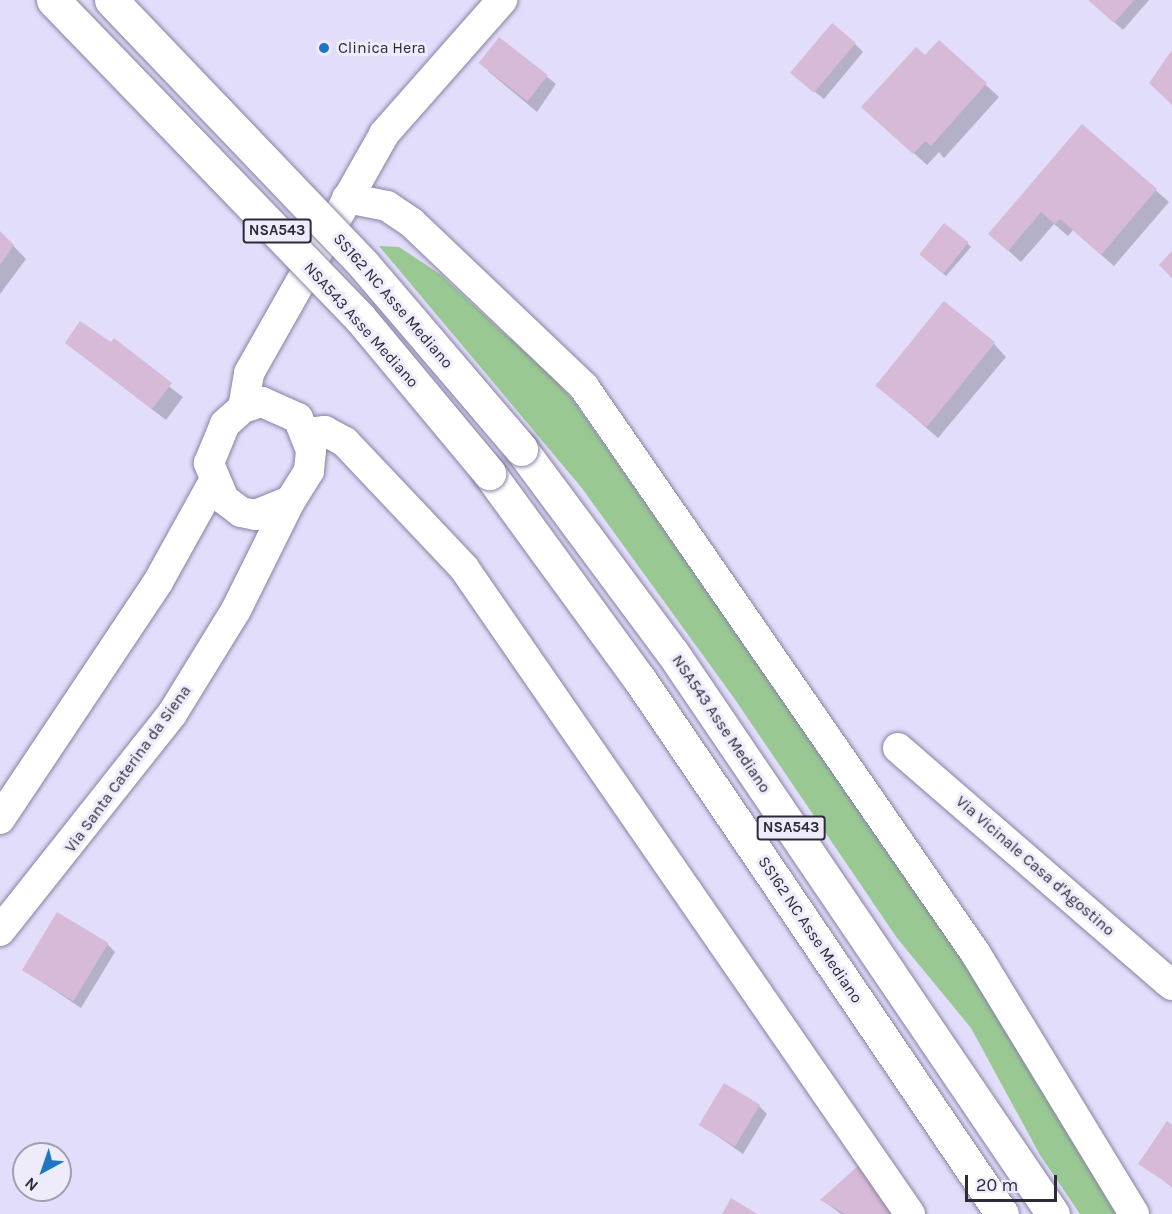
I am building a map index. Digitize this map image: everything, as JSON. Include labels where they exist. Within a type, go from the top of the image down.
[{"type":"highway","name":"NSA543 Asse Mediano","points":[[53,0],[360,318],[489,473]]},
{"type":"highway","name":"SS162 NC Asse Mediano","points":[[111,0],[364,265],[521,449]]},
{"type":"highway","name":"NSA543 Asse Mediano","points":[[521,449],[672,652],[1053,1214]]},
{"type":"highway","name":"SS162 NC Asse Mediano","points":[[489,473],[640,680],[1002,1214]]},
{"type":"street","points":[[243,408],[246,379],[384,134],[502,0]]},
{"type":"street","points":[[347,198],[387,206],[412,223],[584,387],[976,954],[1134,1214]]},
{"type":"street","points":[[267,341],[265,363],[281,406],[308,434],[309,471],[290,501],[277,511],[241,512],[214,481],[209,463],[213,443],[243,408],[262,402],[281,406]]},
{"type":"street","points":[[308,434],[325,431],[345,442],[464,568],[910,1214]]},
{"type":"street","points":[[0,819],[158,582],[214,481]]},
{"type":"street","name":"Via Santa Caterina da Siena","points":[[0,931],[172,714],[236,610],[290,501]]},
{"type":"street","name":"Via Vicinale Casa d'Agostino","points":[[898,748],[1172,985]]},
{"type":"green space","points":[[379,246],[399,247],[440,274],[510,339],[516,337],[573,400],[959,951],[1123,1214],[1080,1214],[1040,1155],[971,1028],[897,938],[734,698],[581,487]]},
{"type":"building","points":[[1088,0],[1134,0],[1114,23]]},
{"type":"building","points":[[832,23],[856,43],[814,93],[790,73]]},
{"type":"building","points":[[499,37],[548,75],[528,101],[479,63]]},
{"type":"building","points":[[939,40],[987,83],[931,146],[925,141],[913,154],[861,107],[916,47],[925,55]]},
{"type":"building","points":[[1172,50],[1172,105],[1149,83]]},
{"type":"building","points":[[1082,124],[1157,189],[1101,255],[1060,219],[1055,224],[1041,212],[1008,251],[988,234]]},
{"type":"building","points":[[944,223],[968,242],[944,274],[919,255]]},
{"type":"building","points":[[0,231],[14,245],[0,265]]},
{"type":"building","points":[[1172,251],[1172,278],[1159,265]]},
{"type":"building","points":[[944,301],[995,343],[927,427],[875,386]]},
{"type":"building","points":[[80,321],[111,342],[114,338],[172,383],[152,409],[65,343]]},
{"type":"building","points":[[57,912],[108,943],[73,1001],[22,970]]},
{"type":"building","points":[[724,1083],[760,1105],[735,1147],[699,1125]]},
{"type":"building","points":[[1167,1121],[1172,1125],[1172,1186],[1138,1164]]},
{"type":"building","points":[[859,1165],[893,1208],[888,1214],[845,1214],[820,1200]]},
{"type":"building","points":[[731,1198],[757,1214],[722,1214]]},
{"type":"place","name":"Clinica Hera","points":[[324,48]]}]
